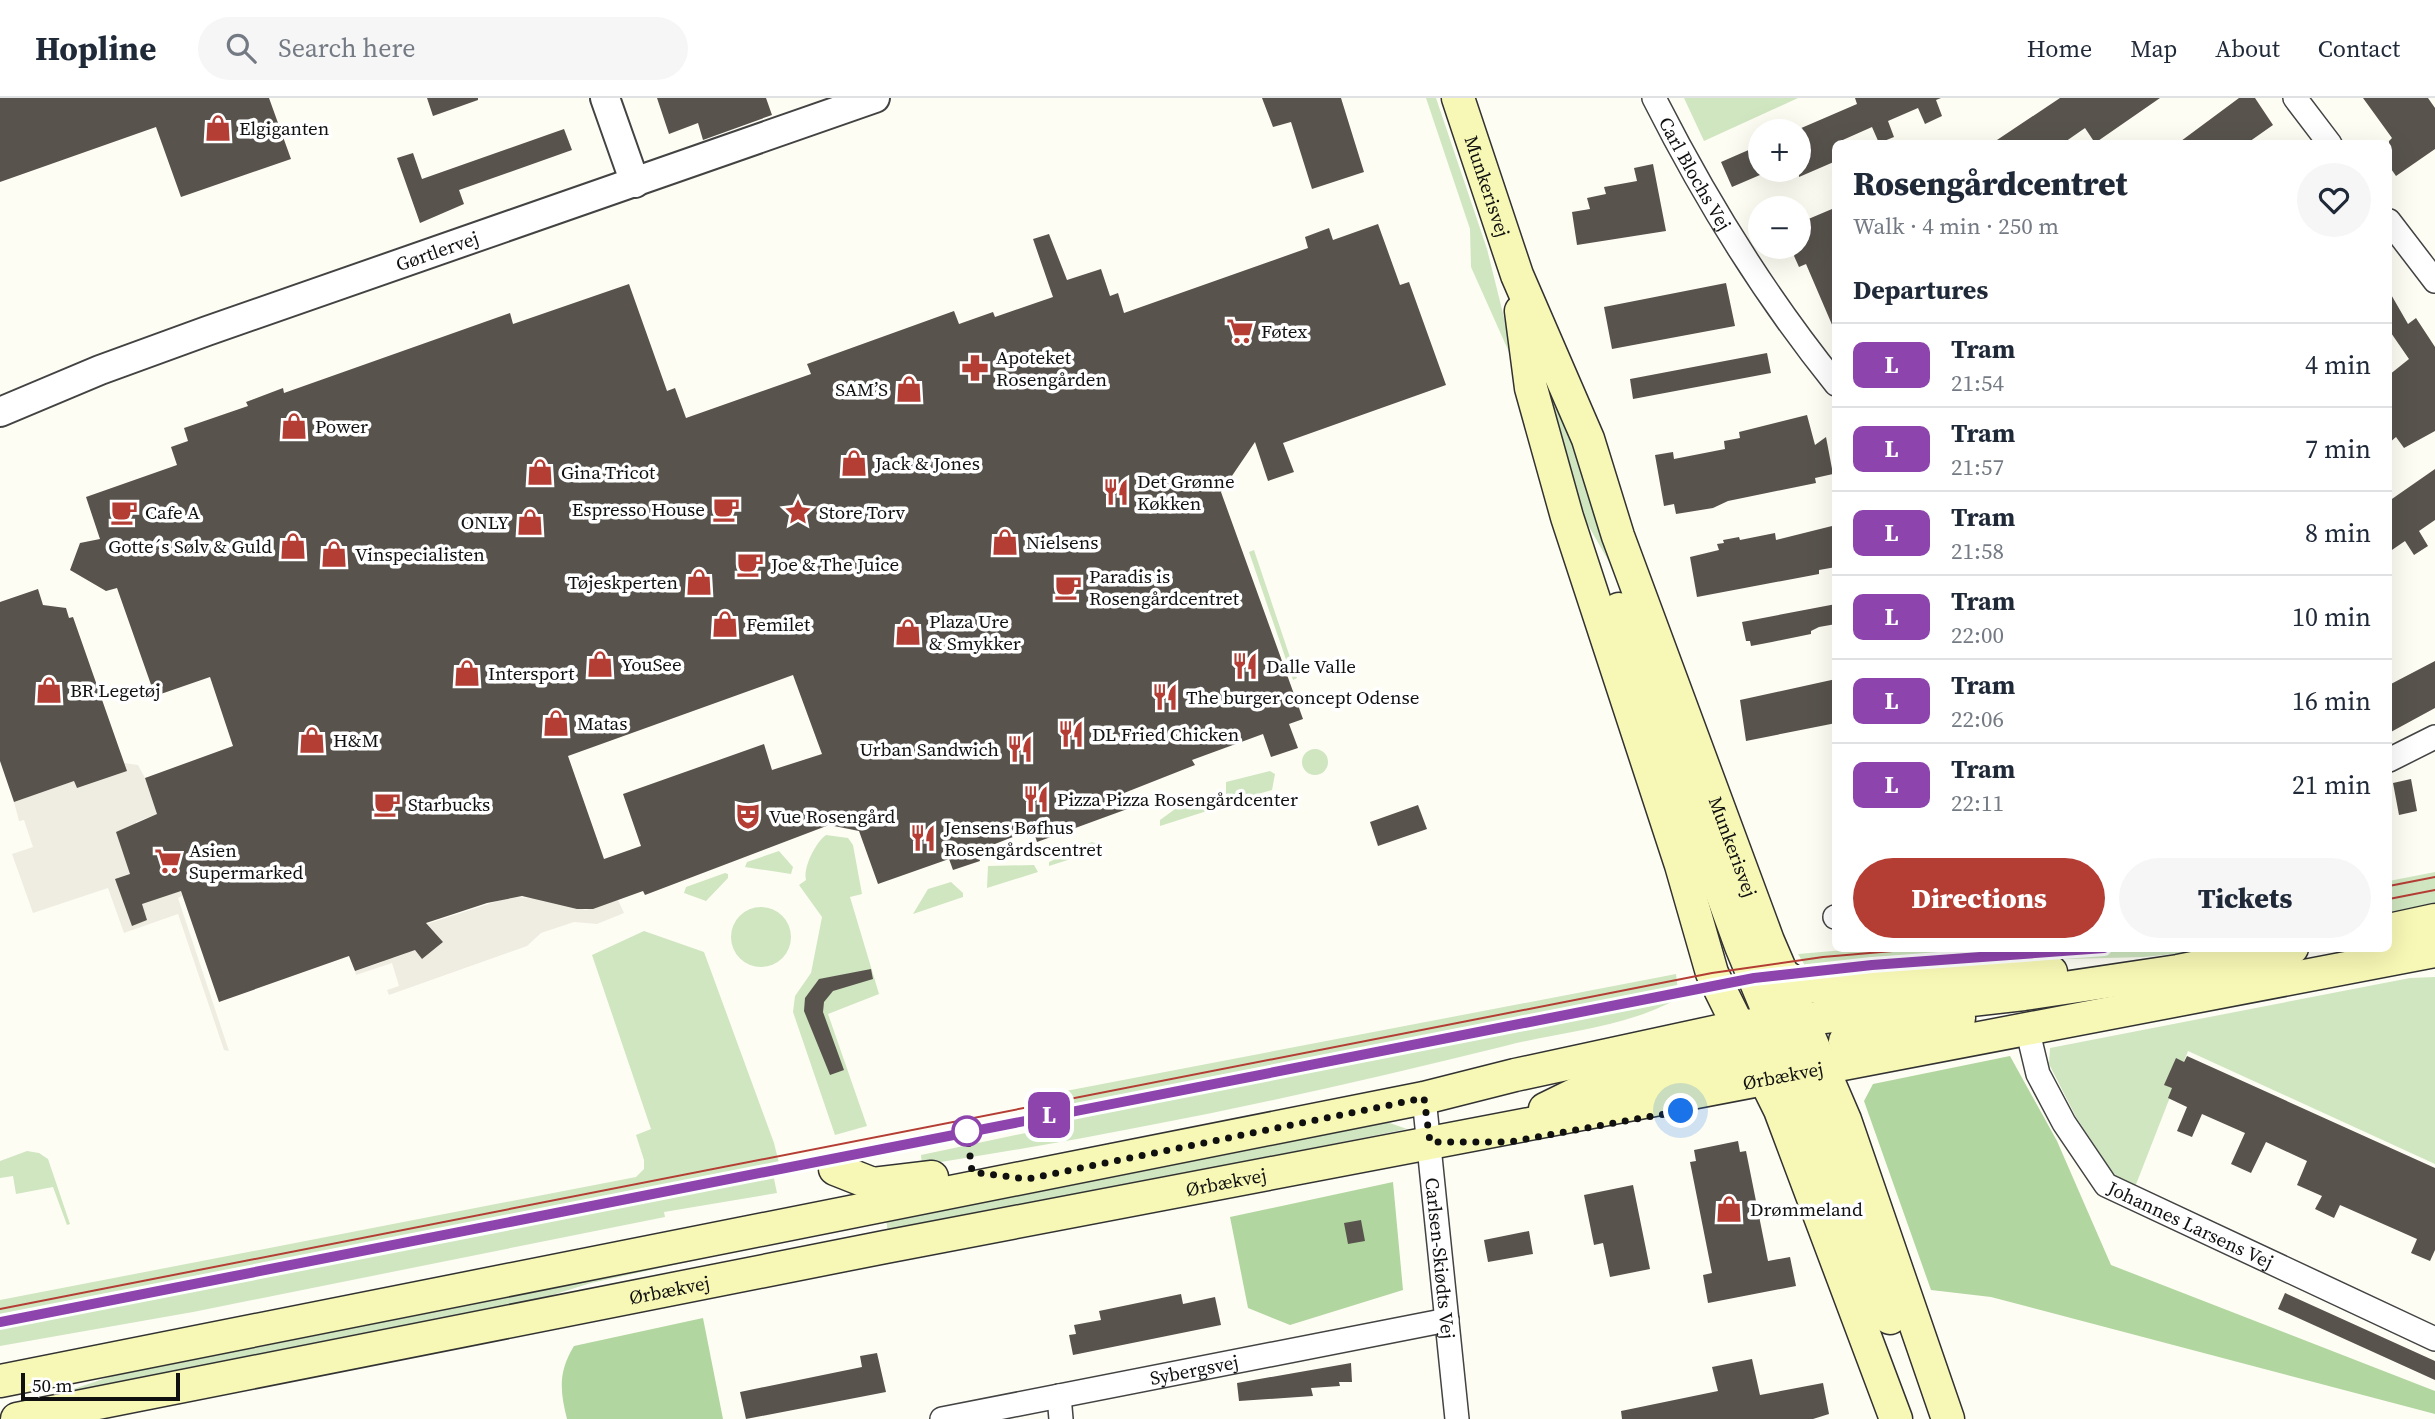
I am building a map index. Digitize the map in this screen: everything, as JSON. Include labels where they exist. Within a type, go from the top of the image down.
[{"type":"main road","name":"Munkerisvej","points":[[1458,98],[1517,275],[1588,439],[1618,536],[1782,974],[1782,1053],[1896,1419]]},
{"type":"main road","name":"Munkerisvej","points":[[1517,275],[1531,388],[1567,517],[1681,865],[1712,973],[1782,1053]]},
{"type":"main road","points":[[2392,929],[2435,920]]},
{"type":"main road","name":"Ørbækvej","points":[[0,1381],[1027,1179],[1424,1098],[1515,1075],[1782,1053],[2027,1028],[2435,951]]},
{"type":"main road","points":[[1782,1053],[1961,1018],[2024,994],[2178,971],[2272,952]]},
{"type":"main road","points":[[1782,974],[1798,985],[1833,988],[2005,973],[2178,971]]},
{"type":"main road","points":[[1430,1142],[1510,1142],[1763,1097],[1782,1053]]},
{"type":"main road","points":[[1782,1053],[1892,1323],[1931,1372],[1948,1419]]},
{"type":"main road","name":"Ørbækvej","points":[[17,1419],[1430,1142],[1516,1124],[1594,1085],[1782,1053]]},
{"type":"main road","points":[[835,1169],[873,1184],[972,1172],[1027,1179]]},
{"type":"main road","points":[[524,1319],[686,1272],[830,1236],[844,1223],[847,1213]]},
{"type":"main road","points":[[0,1364],[77,1367]]},
{"type":"main road","points":[[0,1399],[14,1396],[77,1367]]},
{"type":"street","points":[[605,98],[635,183]]},
{"type":"street","name":"Gørtlervej","points":[[0,412],[183,340],[875,98]]},
{"type":"street","name":"Carl Blochs Vej","points":[[1654,98],[1724,227],[1766,292],[1832,379]]},
{"type":"street","points":[[2295,98],[2327,140]]},
{"type":"street","points":[[2392,224],[2435,281]]},
{"type":"street","points":[[2392,758],[2435,737]]},
{"type":"street","name":"Johannes Larsens Vej","points":[[2027,1028],[2038,1074],[2064,1123],[2106,1185],[2435,1339]]},
{"type":"street","name":"Carlsen-Skiødts Vej","points":[[1424,1098],[1457,1419]]},
{"type":"street","name":"Sybergsvej","points":[[942,1419],[1447,1320]]},
{"type":"street","points":[[1059,1396],[1061,1419]]},
{"type":"green space","points":[[1426,98],[1436,98],[1487,249],[1517,370],[1471,267],[1470,229]]},
{"type":"green space","points":[[1684,98],[1798,98],[1748,119],[1704,141]]},
{"type":"green space","points":[[1542,348],[1625,590],[1579,509],[1540,353]]},
{"type":"green space","points":[[1254,550],[1297,678],[1293,680],[1249,552]]},
{"type":"green space","points":[[1315,749],[1324,753],[1328,762],[1324,771],[1315,775],[1306,771],[1302,762],[1306,753]]},
{"type":"green space","points":[[1270,771],[1275,774],[1272,790],[1226,803],[1226,782]]},
{"type":"green space","points":[[1193,796],[1201,797],[1207,811],[1160,826],[1160,820]]},
{"type":"green space","points":[[826,835],[848,838],[853,845],[862,894],[850,897],[879,994],[828,1014],[867,1126],[835,1135],[793,1012],[795,996],[811,973],[822,917],[799,885],[806,880],[806,869],[811,856]]},
{"type":"green space","points":[[1092,842],[1100,846],[1099,850],[1049,866],[1049,862]]},
{"type":"green space","points":[[779,851],[793,867],[791,874],[745,867],[747,862]]},
{"type":"green space","points":[[1034,865],[1038,872],[987,888],[988,866]]},
{"type":"green space","points":[[2435,872],[2435,907],[2392,916],[2392,880]]},
{"type":"green space","points":[[725,873],[728,878],[706,901],[684,893],[686,887]]},
{"type":"green space","points":[[951,882],[963,893],[963,897],[913,914],[928,889]]},
{"type":"green space","points":[[761,907],[778,912],[786,920],[791,937],[786,954],[778,962],[761,967],[744,962],[736,954],[731,937],[736,920],[744,912]]},
{"type":"green space","points":[[644,931],[704,952],[774,1143],[781,1171],[773,1174],[777,1193],[664,1212],[665,1217],[193,1312],[0,1346],[0,1300],[636,1177],[644,1169],[644,1160],[636,1135],[651,1129],[592,955]]},
{"type":"green space","points":[[1832,951],[2192,952],[2144,957],[2032,960],[1815,974],[1807,969],[1798,954]]},
{"type":"green space","points":[[1676,974],[1679,998],[1637,1016],[1594,1028],[1215,1112],[922,1165],[921,1155],[1035,1131],[1029,1098]]},
{"type":"green space","points":[[2435,977],[2435,1164],[2188,1051],[2135,1187],[2114,1175],[2076,1117],[2049,1064],[2050,1048],[2410,978]]},
{"type":"green space","points":[[2010,1056],[2057,1141],[2111,1265],[2435,1391],[2435,1414],[1991,1297],[1931,1290],[1864,1101],[1873,1084]]},
{"type":"green space","points":[[1384,1121],[1407,1129],[888,1233],[886,1219]]},
{"type":"green space","points":[[27,1151],[39,1153],[48,1159],[70,1224],[67,1225],[53,1187],[16,1194],[13,1176],[0,1178],[0,1161]]},
{"type":"green space","points":[[1393,1182],[1403,1290],[1290,1325],[1248,1308],[1230,1217]]},
{"type":"green space","points":[[793,1239],[591,1283],[514,1307],[23,1406],[118,1374]]},
{"type":"green space","points":[[703,1318],[723,1419],[567,1419],[562,1382],[565,1364],[574,1346]]},
{"type":"shaded area","points":[[124,763],[138,765],[145,778],[157,814],[136,822],[136,825],[168,895],[181,891],[182,896],[178,898],[229,1051],[224,1050],[178,914],[124,933],[108,888],[33,913],[12,854],[33,847],[24,820],[19,821],[14,802],[74,781],[77,788],[121,773]]},
{"type":"shaded area","points":[[510,897],[536,898],[586,910],[618,900],[624,913],[597,924],[574,922],[541,933],[527,946],[389,995],[387,990],[399,986],[392,963],[356,975],[355,971],[383,962],[376,946],[393,958],[407,953],[403,935],[422,959],[443,942],[427,924]]},
{"type":"building","points":[[0,98],[269,98],[291,159],[181,197],[156,127],[0,182]]},
{"type":"building","points":[[427,98],[478,98],[478,100],[433,116]]},
{"type":"building","points":[[657,98],[766,98],[772,115],[703,140],[698,123],[669,134]]},
{"type":"building","points":[[1262,98],[1341,98],[1364,172],[1312,189],[1291,122],[1273,127]]},
{"type":"building","points":[[1855,98],[1941,98],[1936,100],[1942,116],[1925,124],[1918,108],[1888,121],[1894,137],[1886,140],[1878,140],[1872,127],[1843,140],[1832,140],[1832,163],[1811,172],[1811,124],[1857,104]]},
{"type":"building","points":[[2060,98],[2160,98],[2099,140],[2093,140],[2085,128],[2068,140],[1997,140]]},
{"type":"building","points":[[2239,98],[2255,98],[2273,125],[2252,140],[2182,140]]},
{"type":"building","points":[[2363,98],[2428,98],[2435,108],[2435,149],[2396,176],[2392,170],[2392,138]]},
{"type":"building","points":[[564,129],[572,150],[459,190],[464,204],[420,223],[397,158],[413,153],[422,179]]},
{"type":"building","points":[[1748,150],[1748,180],[1732,187],[1721,162]]},
{"type":"building","points":[[1653,164],[1666,231],[1577,245],[1572,212],[1590,209],[1587,198],[1606,194],[1604,187],[1637,181],[1634,168]]},
{"type":"building","points":[[1832,209],[1832,325],[1806,264],[1799,267],[1795,259],[1811,259],[1811,218]]},
{"type":"building","points":[[1378,224],[1400,285],[1409,282],[1446,385],[1283,443],[1294,472],[1268,481],[1255,442],[1221,492],[1303,719],[1289,724],[1298,748],[1271,757],[1263,734],[1192,760],[1195,765],[1124,793],[1130,808],[1037,842],[1033,829],[977,851],[980,861],[953,870],[949,859],[878,884],[859,831],[829,825],[645,895],[643,891],[593,909],[577,909],[522,896],[487,903],[426,923],[443,942],[422,959],[415,950],[355,971],[349,956],[219,1002],[181,891],[142,904],[147,920],[132,926],[115,879],[130,874],[116,832],[157,814],[145,778],[233,746],[210,677],[155,696],[117,588],[106,591],[70,570],[80,543],[100,539],[86,497],[177,465],[171,447],[188,441],[184,428],[248,406],[246,402],[283,388],[284,393],[510,313],[513,324],[629,284],[667,391],[675,388],[686,418],[811,374],[807,364],[954,311],[959,324],[993,312],[995,317],[1053,297],[1033,239],[1049,234],[1067,280],[1101,269],[1110,296],[1118,293],[1124,313],[1308,248],[1305,237],[1329,228],[1333,240]],"holes":[[[793,675],[822,754],[772,770],[764,744],[623,794],[641,846],[604,859],[568,756]]]},
{"type":"building","points":[[1726,283],[1735,326],[1612,349],[1604,307]]},
{"type":"building","points":[[2392,296],[2408,324],[2416,318],[2435,347],[2435,431],[2404,448],[2396,437],[2392,440],[2392,373],[2409,359],[2392,334]]},
{"type":"building","points":[[1767,353],[1771,373],[1633,399],[1630,379]]},
{"type":"building","points":[[1807,415],[1815,445],[1826,437],[1832,474],[1815,478],[1816,483],[1728,501],[1713,508],[1676,514],[1674,504],[1664,506],[1655,455],[1673,452],[1674,459],[1725,449],[1724,441],[1740,438],[1739,432]]},
{"type":"building","points":[[2435,469],[2435,520],[2419,531],[2428,546],[2414,555],[2405,541],[2392,550],[2392,499]]},
{"type":"building","points":[[1832,526],[1832,568],[1819,570],[1819,574],[1697,597],[1690,557],[1719,550],[1717,544],[1724,543],[1723,540],[1739,537],[1740,540],[1775,533],[1776,540]]},
{"type":"building","name":"BR Legetøj","points":[[38,589],[43,605],[66,608],[69,618],[73,617],[127,771],[77,788],[74,781],[14,802],[0,761],[0,602]]},
{"type":"building","points":[[1832,605],[1832,625],[1819,627],[1811,631],[1811,634],[1751,646],[1750,641],[1746,641],[1742,622]]},
{"type":"building","points":[[2435,661],[2435,708],[2392,731],[2392,683]]},
{"type":"building","points":[[1832,680],[1832,724],[1746,741],[1740,700]]},
{"type":"building","points":[[2411,779],[2417,811],[2399,815],[2393,783]]},
{"type":"building","points":[[1418,805],[1427,829],[1378,846],[1370,822]]},
{"type":"building","points":[[871,969],[873,979],[833,991],[824,1002],[823,1012],[844,1070],[830,1075],[804,1011],[805,998],[819,979]]},
{"type":"building","points":[[2187,1056],[2435,1168],[2435,1250],[2430,1261],[2411,1253],[2417,1239],[2340,1205],[2334,1218],[2315,1209],[2322,1196],[2297,1185],[2307,1161],[2266,1142],[2251,1173],[2231,1164],[2245,1133],[2202,1114],[2192,1137],[2177,1131],[2187,1107],[2168,1098],[2172,1088],[2164,1085],[2176,1058],[2184,1062]]},
{"type":"building","name":"Drømmeland","points":[[1738,1141],[1740,1152],[1746,1151],[1768,1261],[1790,1257],[1796,1286],[1708,1303],[1703,1275],[1712,1273],[1690,1162],[1696,1161],[1694,1150]]},
{"type":"building","points":[[1633,1185],[1650,1269],[1610,1277],[1603,1243],[1594,1245],[1584,1195]]},
{"type":"building","points":[[1361,1220],[1365,1241],[1348,1244],[1344,1223]]},
{"type":"building","points":[[1529,1231],[1533,1254],[1488,1262],[1484,1240]]},
{"type":"building","points":[[2285,1293],[2435,1361],[2435,1380],[2278,1309]]},
{"type":"building","points":[[1181,1294],[1183,1304],[1215,1297],[1221,1325],[1073,1355],[1069,1335],[1076,1334],[1074,1325],[1101,1320],[1099,1311]]},
{"type":"building","points":[[877,1353],[886,1392],[746,1419],[740,1392],[862,1367],[860,1356]]},
{"type":"building","points":[[1752,1359],[1760,1395],[1823,1383],[1829,1414],[1813,1419],[1622,1419],[1621,1411],[1718,1391],[1712,1367]]},
{"type":"building","points":[[1351,1363],[1352,1382],[1339,1382],[1340,1386],[1311,1388],[1313,1396],[1239,1401],[1237,1383]]},
{"type":"tram line","points":[[2392,885],[2435,877]]},
{"type":"tram line","points":[[2392,898],[2435,890]]},
{"type":"tram line","points":[[0,1309],[1712,973],[1823,957],[1881,952]]},
{"type":"tram line","points":[[0,1322],[1754,978],[1872,965],[2049,952]]},
{"type":"tram line","name":"L","points":[[0,1322],[1754,978],[1825,969],[2049,952]]},
{"type":"place","name":"Elgiganten","points":[[218,128]]},
{"type":"place","name":"Føtex","points":[[1240,331]]},
{"type":"place","name":"Apoteket Rosengården","points":[[975,368]]},
{"type":"place","name":"SAM’S","points":[[909,389]]},
{"type":"place","name":"Power","points":[[294,426]]},
{"type":"place","name":"Jack & Jones","points":[[854,463]]},
{"type":"place","name":"Gina Tricot","points":[[540,472]]},
{"type":"place","name":"Det Grønne Køkken","points":[[1116,492]]},
{"type":"place","name":"Espresso House","points":[[726,509]]},
{"type":"place","name":"Cafe A","points":[[124,512]]},
{"type":"place","name":"Store Torv","points":[[798,512]]},
{"type":"place","name":"ONLY","points":[[530,522]]},
{"type":"place","name":"Nielsens","points":[[1005,542]]},
{"type":"place","name":"Gotte´s Sølv & Guld","points":[[293,546]]},
{"type":"place","name":"Vinspecialisten","points":[[334,554]]},
{"type":"place","name":"Joe & The Juice","points":[[750,564]]},
{"type":"place","name":"Tøjeskperten","points":[[699,582]]},
{"type":"place","name":"Paradis is Rosengårdcentret","points":[[1068,587]]},
{"type":"place","name":"Femilet","points":[[725,624]]},
{"type":"place","name":"Plaza Ure & Smykker","points":[[908,632]]},
{"type":"place","name":"YouSee","points":[[600,664]]},
{"type":"place","name":"Dalle Valle","points":[[1245,666]]},
{"type":"place","name":"Intersport","points":[[467,673]]},
{"type":"place","name":"BR Legetøj","points":[[49,690]]},
{"type":"place","name":"The burger concept Odense","points":[[1165,697]]},
{"type":"place","name":"Matas","points":[[556,723]]},
{"type":"place","name":"DL Fried Chicken","points":[[1071,734]]},
{"type":"place","name":"H&M","points":[[312,740]]},
{"type":"place","name":"Urban Sandwich","points":[[1020,749]]},
{"type":"place","name":"Pizza Pizza Rosengårdcenter","points":[[1036,799]]},
{"type":"place","name":"Starbucks","points":[[387,804]]},
{"type":"place","name":"Vue Rosengård","points":[[748,816]]},
{"type":"place","name":"Jensens Bøfhus Rosengårdscentret","points":[[923,838]]},
{"type":"place","name":"Asien Supermarked","points":[[168,861]]},
{"type":"place","name":"Drømmeland","points":[[1729,1209]]},
{"type":"route","points":[[967,1131],[972,1172],[1027,1179],[1424,1098],[1430,1142],[1510,1142],[1681,1111]]}]
